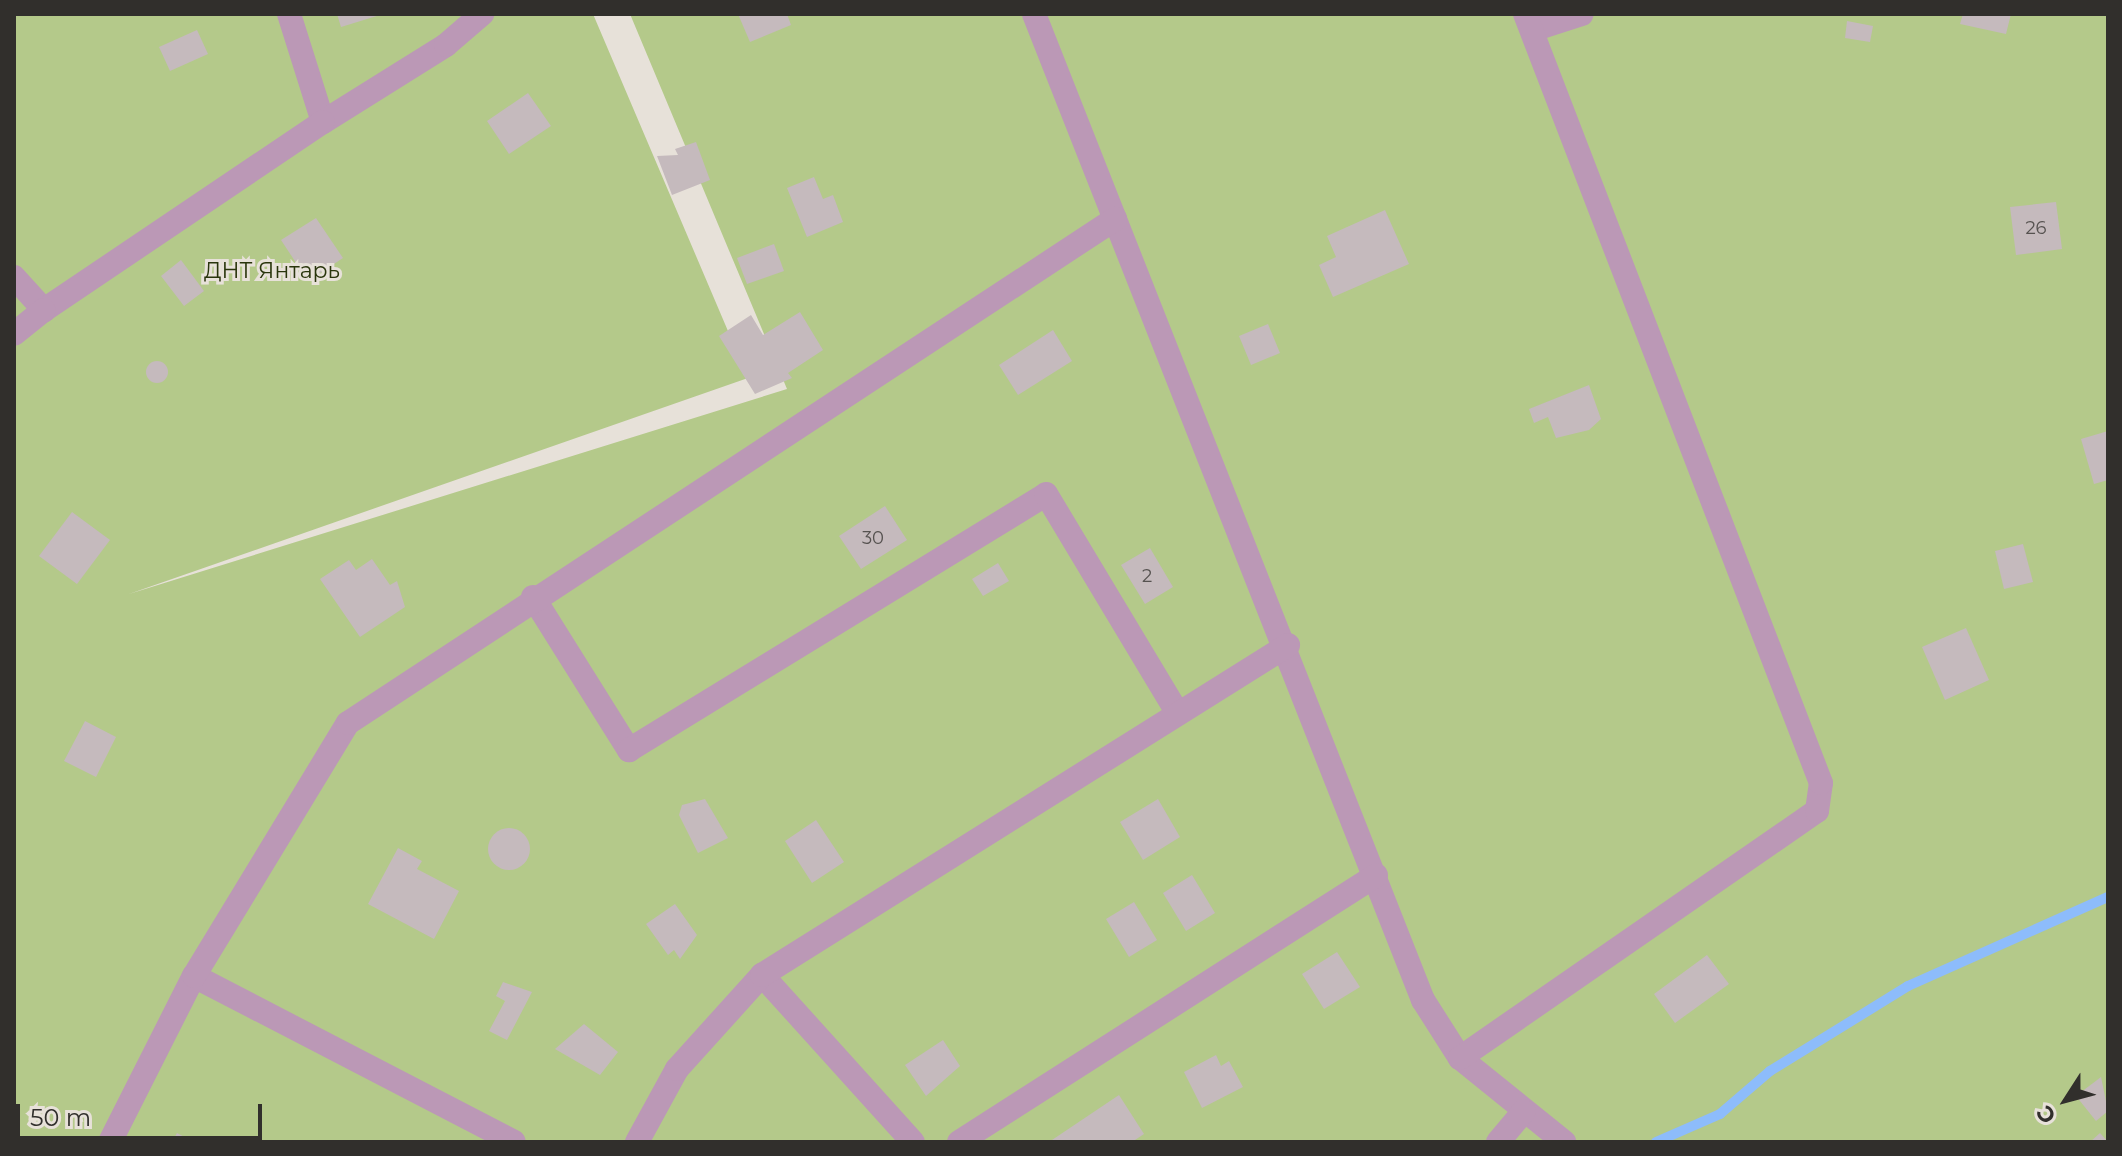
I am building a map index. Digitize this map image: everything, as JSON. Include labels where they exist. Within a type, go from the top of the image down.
[{"type":"street","points":[[289,14],[323,122]]},
{"type":"street","points":[[14,334],[44,310],[323,122],[446,45],[482,14]]},
{"type":"street","points":[[1034,14],[1288,645],[1423,1000],[1460,1058],[1564,1142]]},
{"type":"street","points":[[1460,1058],[1817,811],[1821,783],[1528,22],[1582,14]]},
{"type":"street","points":[[110,1142],[194,976],[348,723],[533,597],[1115,219]]},
{"type":"street","points":[[14,277],[44,310]]},
{"type":"street","points":[[533,597],[629,750],[1046,494],[1177,712]]},
{"type":"street","points":[[637,1142],[677,1069],[762,975],[1288,645]]},
{"type":"street","points":[[959,1142],[1376,875]]},
{"type":"street","points":[[762,975],[913,1142]]},
{"type":"street","points":[[194,976],[514,1142]]},
{"type":"street","points":[[1498,1142],[1524,1111]]},
{"type":"green space","name":"ДНТ Янтарь","points":[[14,14],[593,14],[748,378],[129,594],[787,389],[630,14],[2108,14],[2108,1142],[14,1142]]},
{"type":"building","points":[[337,14],[380,14],[380,15],[341,27]]},
{"type":"building","points":[[738,14],[787,14],[791,25],[750,42]]},
{"type":"building","points":[[1963,14],[2011,14],[2006,34],[1960,24]]},
{"type":"building","points":[[1847,21],[1873,26],[1870,42],[1845,38]]},
{"type":"building","points":[[197,30],[208,54],[170,71],[159,47]]},
{"type":"building","points":[[528,93],[551,126],[509,154],[487,121]]},
{"type":"building","points":[[696,142],[710,180],[672,195],[657,156],[678,155],[675,149]]},
{"type":"building","points":[[814,177],[823,199],[833,195],[843,222],[807,237],[787,188]]},
{"type":"building","points":[[2056,202],[2062,249],[2016,255],[2010,207]]},
{"type":"building","points":[[1385,210],[1409,264],[1333,297],[1319,265],[1336,257],[1327,236]]},
{"type":"building","points":[[316,218],[343,258],[308,281],[281,240]]},
{"type":"building","points":[[774,244],[784,271],[747,284],[737,258]]},
{"type":"building","points":[[181,260],[204,291],[184,306],[161,276]]},
{"type":"building","points":[[800,312],[823,350],[788,373],[792,378],[755,394],[719,336],[751,315],[763,335]]},
{"type":"building","points":[[1268,324],[1280,353],[1251,365],[1239,336]]},
{"type":"building","points":[[1053,330],[1072,361],[1018,395],[999,365]]},
{"type":"building","points":[[153,361],[161,361],[168,372],[161,383],[153,383],[146,376],[146,368]]},
{"type":"building","points":[[1589,385],[1601,419],[1589,430],[1556,438],[1548,417],[1534,423],[1529,409]]},
{"type":"building","points":[[2108,431],[2108,480],[2094,484],[2081,439]]},
{"type":"building","points":[[885,506],[907,540],[861,569],[839,536]]},
{"type":"building","points":[[72,512],[110,540],[77,584],[39,556]]},
{"type":"building","points":[[2023,544],[2033,582],[2004,589],[1995,551]]},
{"type":"building","points":[[1150,548],[1173,587],[1145,604],[1121,565]]},
{"type":"building","points":[[372,559],[390,585],[397,581],[405,607],[360,637],[320,579],[349,560],[356,570]]},
{"type":"building","points":[[998,563],[1009,581],[983,596],[972,579]]},
{"type":"building","points":[[1966,628],[1989,680],[1945,700],[1922,647]]},
{"type":"building","points":[[85,721],[116,737],[96,777],[64,761]]},
{"type":"building","points":[[705,799],[728,838],[698,853],[679,815],[682,805]]},
{"type":"building","points":[[1158,799],[1180,837],[1143,860],[1120,822]]},
{"type":"building","points":[[816,820],[844,862],[812,883],[785,841]]},
{"type":"building","points":[[509,828],[524,834],[530,849],[524,864],[509,870],[494,864],[488,849],[494,834]]},
{"type":"building","points":[[398,848],[422,861],[417,869],[459,891],[434,939],[368,904]]},
{"type":"building","points":[[1192,875],[1215,913],[1186,931],[1163,893]]},
{"type":"building","points":[[1134,902],[1157,940],[1129,957],[1106,919]]},
{"type":"building","points":[[675,904],[697,935],[680,959],[674,950],[668,955],[646,924]]},
{"type":"building","points":[[1337,952],[1360,987],[1324,1009],[1302,974]]},
{"type":"building","points":[[1707,955],[1729,984],[1675,1023],[1654,994]]},
{"type":"building","points":[[503,982],[532,992],[507,1040],[489,1031],[505,1001],[496,996]]},
{"type":"building","points":[[584,1024],[618,1052],[600,1075],[555,1049]]},
{"type":"building","points":[[943,1040],[960,1066],[926,1096],[905,1065]]},
{"type":"building","points":[[1216,1055],[1221,1066],[1229,1061],[1243,1087],[1202,1108],[1184,1072]]},
{"type":"building","points":[[2101,1077],[2108,1111],[2096,1121],[2076,1096]]},
{"type":"building","points":[[1119,1095],[1144,1134],[1132,1142],[1049,1142]]},
{"type":"building","points":[[177,1133],[194,1142],[172,1142]]},
{"type":"building","points":[[2100,1133],[2108,1142],[2090,1142]]},
{"type":"waterway","points":[[1656,1142],[1720,1114],[1770,1071],[1908,986],[2108,897]]}]
